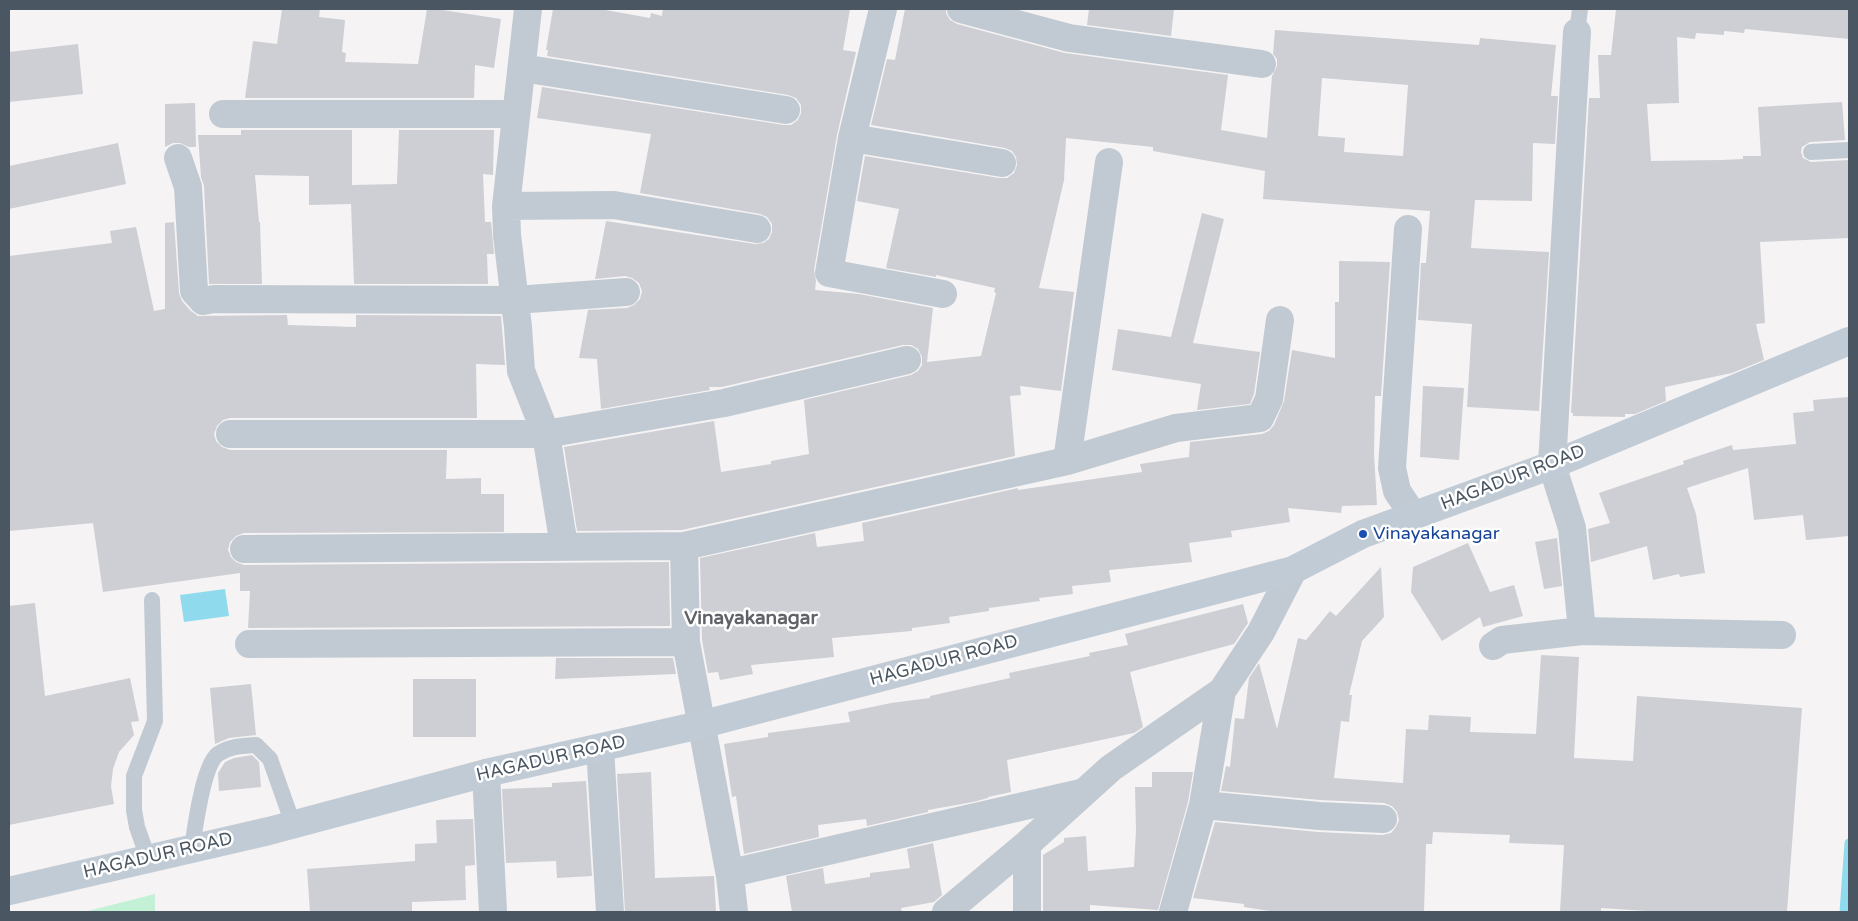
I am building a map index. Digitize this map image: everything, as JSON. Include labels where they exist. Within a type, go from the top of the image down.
[{"type":"street","points":[[525,9],[522,68],[506,206],[507,235],[521,371],[546,434],[564,546]]},
{"type":"street","points":[[883,9],[852,138],[829,273],[943,294]]},
{"type":"street","points":[[961,9],[1069,38],[1262,64]]},
{"type":"street","points":[[1579,20],[1552,465],[1572,528],[1582,631]]},
{"type":"street","points":[[522,68],[786,110]]},
{"type":"street","points":[[223,114],[516,114]]},
{"type":"street","points":[[852,138],[1002,163]]},
{"type":"street","points":[[178,158],[188,187],[194,292],[203,301],[214,299],[515,300],[626,292]]},
{"type":"street","points":[[1067,461],[1109,162]]},
{"type":"street","points":[[506,206],[614,204],[757,229]]},
{"type":"street","points":[[1408,229],[1392,468],[1397,491],[1413,516]]},
{"type":"street","points":[[244,549],[684,546],[1067,461],[1176,428],[1260,418],[1269,399],[1280,320]]},
{"type":"street","name":"HAGADUR ROAD","points":[[9,891],[270,831],[486,773],[700,725],[1293,570],[1363,534],[1552,465],[1849,341]]},
{"type":"street","points":[[230,434],[546,434],[724,403],[907,360]]},
{"type":"street","points":[[684,546],[686,642],[700,725],[730,876],[734,912]]},
{"type":"street","points":[[946,912],[1028,844],[1111,768],[1222,691],[1261,632],[1293,570]]},
{"type":"street","points":[[1493,646],[1502,640],[1582,631],[1782,635]]},
{"type":"street","points":[[248,644],[686,642]]},
{"type":"street","points":[[1173,912],[1203,805],[1222,691]]},
{"type":"street","points":[[600,748],[610,912]]},
{"type":"street","points":[[486,773],[493,912]]},
{"type":"street","points":[[730,876],[749,869],[1082,793]]},
{"type":"street","points":[[1203,805],[1319,816],[1383,819]]},
{"type":"street","points":[[1027,912],[1028,844]]},
{"type":"lane","points":[[1811,152],[1849,150]]},
{"type":"lane","points":[[148,858],[134,810],[134,776],[154,721],[152,600]]},
{"type":"lane","points":[[192,848],[206,773],[216,755],[234,746],[256,745],[270,759],[293,824]]},
{"type":"green space","points":[[155,894],[155,912],[84,912]]},
{"type":"water","points":[[225,589],[229,616],[184,622],[180,595]]},
{"type":"building","points":[[282,9],[320,9],[319,17],[345,20],[342,52],[346,53],[345,62],[418,64],[427,9],[501,19],[494,68],[475,65],[474,98],[245,98],[253,41],[277,44]]},
{"type":"building","points":[[553,9],[600,9],[650,18],[651,13],[662,16],[663,9],[850,9],[843,50],[856,52],[837,135],[814,270],[815,290],[859,294],[933,308],[927,362],[981,356],[996,293],[994,292],[995,288],[936,275],[936,277],[886,268],[899,209],[857,201],[865,156],[999,178],[1007,178],[1014,173],[1017,165],[1016,157],[1012,151],[1005,148],[871,125],[887,59],[895,60],[905,9],[946,9],[950,20],[957,24],[1065,53],[1228,75],[1221,130],[1267,138],[1272,76],[1277,66],[1277,59],[1273,54],[1275,30],[1479,45],[1480,38],[1556,45],[1551,96],[1558,96],[1555,144],[1533,143],[1532,201],[1475,200],[1471,248],[1549,252],[1539,411],[1467,407],[1472,324],[1418,320],[1421,263],[1426,263],[1430,211],[1263,199],[1265,171],[1153,151],[1153,147],[1066,138],[1064,180],[1039,288],[1074,292],[1061,391],[1020,386],[1021,395],[1010,396],[1015,456],[682,530],[577,531],[564,447],[714,421],[721,472],[771,464],[771,461],[809,454],[804,400],[911,375],[918,371],[922,365],[922,357],[918,349],[911,345],[903,345],[722,387],[709,387],[710,390],[601,409],[597,359],[579,358],[588,310],[627,308],[634,305],[640,299],[642,291],[639,283],[625,276],[595,279],[606,221],[755,244],[763,243],[769,239],[772,232],[772,224],[767,217],[760,214],[640,193],[651,134],[537,118],[542,87],[784,125],[791,125],[798,120],[801,113],[801,105],[796,98],[788,95],[547,56],[548,50],[546,50]],"holes":[[[1322,78],[1408,85],[1403,156],[1344,152],[1345,138],[1318,136]]]},
{"type":"building","points":[[1089,9],[1174,9],[1171,36],[1087,25]]},
{"type":"building","points":[[1616,9],[1849,9],[1849,39],[1745,29],[1744,33],[1724,31],[1724,35],[1696,33],[1695,39],[1677,37],[1679,103],[1647,104],[1651,161],[1743,159],[1743,156],[1761,156],[1758,107],[1842,102],[1845,140],[1810,142],[1802,147],[1801,152],[1803,158],[1811,162],[1849,160],[1849,238],[1760,242],[1765,323],[1756,324],[1764,360],[1732,373],[1665,387],[1666,401],[1635,414],[1625,414],[1625,417],[1573,416],[1573,413],[1571,413],[1589,98],[1600,98],[1598,55],[1611,55]]},
{"type":"building","points":[[78,44],[83,94],[9,102],[9,52]]},
{"type":"building","points":[[195,103],[196,147],[173,143],[165,147],[165,104]]},
{"type":"building","points":[[241,130],[352,130],[352,185],[397,184],[399,130],[494,130],[493,175],[483,174],[485,222],[491,222],[494,254],[487,254],[488,284],[354,284],[351,204],[309,205],[309,176],[255,175],[260,222],[262,284],[209,284],[204,186],[201,177],[198,135],[241,135]]},
{"type":"building","points":[[118,143],[126,184],[9,209],[9,166]]},
{"type":"building","points":[[1202,213],[1224,219],[1193,343],[1260,352],[1254,394],[1250,404],[1197,410],[1201,384],[1112,370],[1118,329],[1171,337]]},
{"type":"building","points":[[174,222],[179,293],[182,301],[198,316],[287,315],[288,325],[356,327],[356,315],[501,316],[505,365],[476,364],[477,418],[230,418],[223,420],[217,426],[214,434],[216,441],[222,447],[230,450],[447,450],[446,479],[481,478],[481,494],[504,494],[504,532],[244,533],[236,536],[230,542],[228,550],[236,562],[244,565],[669,562],[670,626],[248,628],[250,591],[240,591],[240,573],[103,592],[93,523],[9,531],[9,256],[112,243],[110,231],[136,227],[154,311],[165,309],[165,223]]},
{"type":"building","points":[[1339,261],[1390,262],[1381,396],[1375,396],[1374,454],[1377,505],[1342,506],[1341,513],[1288,508],[1290,522],[1231,531],[1232,537],[1189,543],[1192,562],[1109,570],[1111,582],[1072,586],[1073,594],[1039,598],[1040,601],[989,608],[989,611],[949,617],[950,623],[912,628],[912,631],[832,638],[834,657],[751,665],[753,674],[720,680],[718,672],[708,673],[702,640],[700,558],[815,533],[817,547],[864,541],[862,523],[1018,488],[1018,490],[1142,472],[1140,464],[1189,457],[1190,442],[1262,434],[1269,431],[1274,425],[1284,401],[1292,350],[1335,358],[1335,302],[1339,302]]},
{"type":"building","points":[[1423,386],[1464,388],[1459,460],[1420,457]]},
{"type":"building","points":[[1849,397],[1849,536],[1806,540],[1803,515],[1754,520],[1748,468],[1687,488],[1696,514],[1705,573],[1680,577],[1679,574],[1653,580],[1647,546],[1591,562],[1588,529],[1610,523],[1599,493],[1684,464],[1683,461],[1732,445],[1733,450],[1796,444],[1793,413],[1814,411],[1813,400]]},
{"type":"building","points":[[1557,538],[1562,586],[1544,589],[1535,542]]},
{"type":"building","points":[[1468,543],[1490,592],[1514,585],[1523,616],[1483,627],[1480,617],[1442,641],[1411,592],[1413,567]]},
{"type":"building","points":[[1381,567],[1384,617],[1362,641],[1349,695],[1352,695],[1349,722],[1341,721],[1334,778],[1403,783],[1406,729],[1428,730],[1429,715],[1471,717],[1470,732],[1536,734],[1541,655],[1579,657],[1574,758],[1633,761],[1637,696],[1802,708],[1787,912],[1662,912],[1601,908],[1601,912],[1560,912],[1564,845],[1509,843],[1510,835],[1433,832],[1432,844],[1426,844],[1424,912],[1276,912],[1244,907],[1244,904],[1193,898],[1215,822],[1318,832],[1382,835],[1391,833],[1396,827],[1399,820],[1397,812],[1392,806],[1384,803],[1320,800],[1221,791],[1226,766],[1230,767],[1235,718],[1244,719],[1249,678],[1259,663],[1277,729],[1298,638],[1306,640],[1330,611],[1336,616]]},
{"type":"building","points":[[35,603],[45,696],[130,678],[139,721],[131,722],[134,735],[119,752],[113,769],[111,786],[114,804],[9,825],[9,606]]},
{"type":"building","points":[[1243,604],[1248,623],[1234,644],[1130,672],[1143,727],[1134,733],[1007,760],[1011,792],[973,802],[928,810],[928,812],[867,826],[866,819],[818,825],[819,837],[744,854],[736,796],[732,797],[724,744],[768,737],[768,733],[850,722],[848,712],[891,703],[930,698],[930,696],[1010,678],[1009,673],[1090,656],[1089,653],[1128,645],[1125,634]]},
{"type":"building","points":[[556,658],[673,658],[676,674],[555,679]]},
{"type":"building","points":[[413,679],[476,679],[476,737],[413,737]]},
{"type":"building","points":[[251,684],[256,735],[229,738],[215,744],[210,688]]},
{"type":"building","points":[[252,755],[259,762],[261,787],[219,791],[218,773],[225,762],[234,758]]},
{"type":"building","points":[[651,772],[655,878],[714,876],[716,912],[625,912],[617,774]]},
{"type":"building","points":[[1152,772],[1193,772],[1188,802],[1158,910],[1090,905],[1090,912],[1043,912],[1043,855],[1064,842],[1064,838],[1086,836],[1088,871],[1134,867],[1136,830],[1135,787],[1152,787]]},
{"type":"building","points":[[586,781],[592,876],[557,878],[556,861],[506,863],[502,789],[552,787],[552,783]]},
{"type":"building","points":[[473,819],[475,865],[465,866],[466,900],[412,902],[412,912],[310,912],[307,869],[415,861],[415,844],[437,843],[436,820]]},
{"type":"building","points":[[933,843],[942,895],[934,902],[901,908],[902,912],[792,912],[786,876],[823,868],[825,884],[870,877],[870,873],[910,868],[907,849]]},
{"type":"waterway","points":[[1844,912],[1849,843]]},
{"type":"place","name":"Vinayakanagar","points":[[1363,534]]},
{"type":"district","name":"Vinayakanagar","points":[[751,619]]}]
